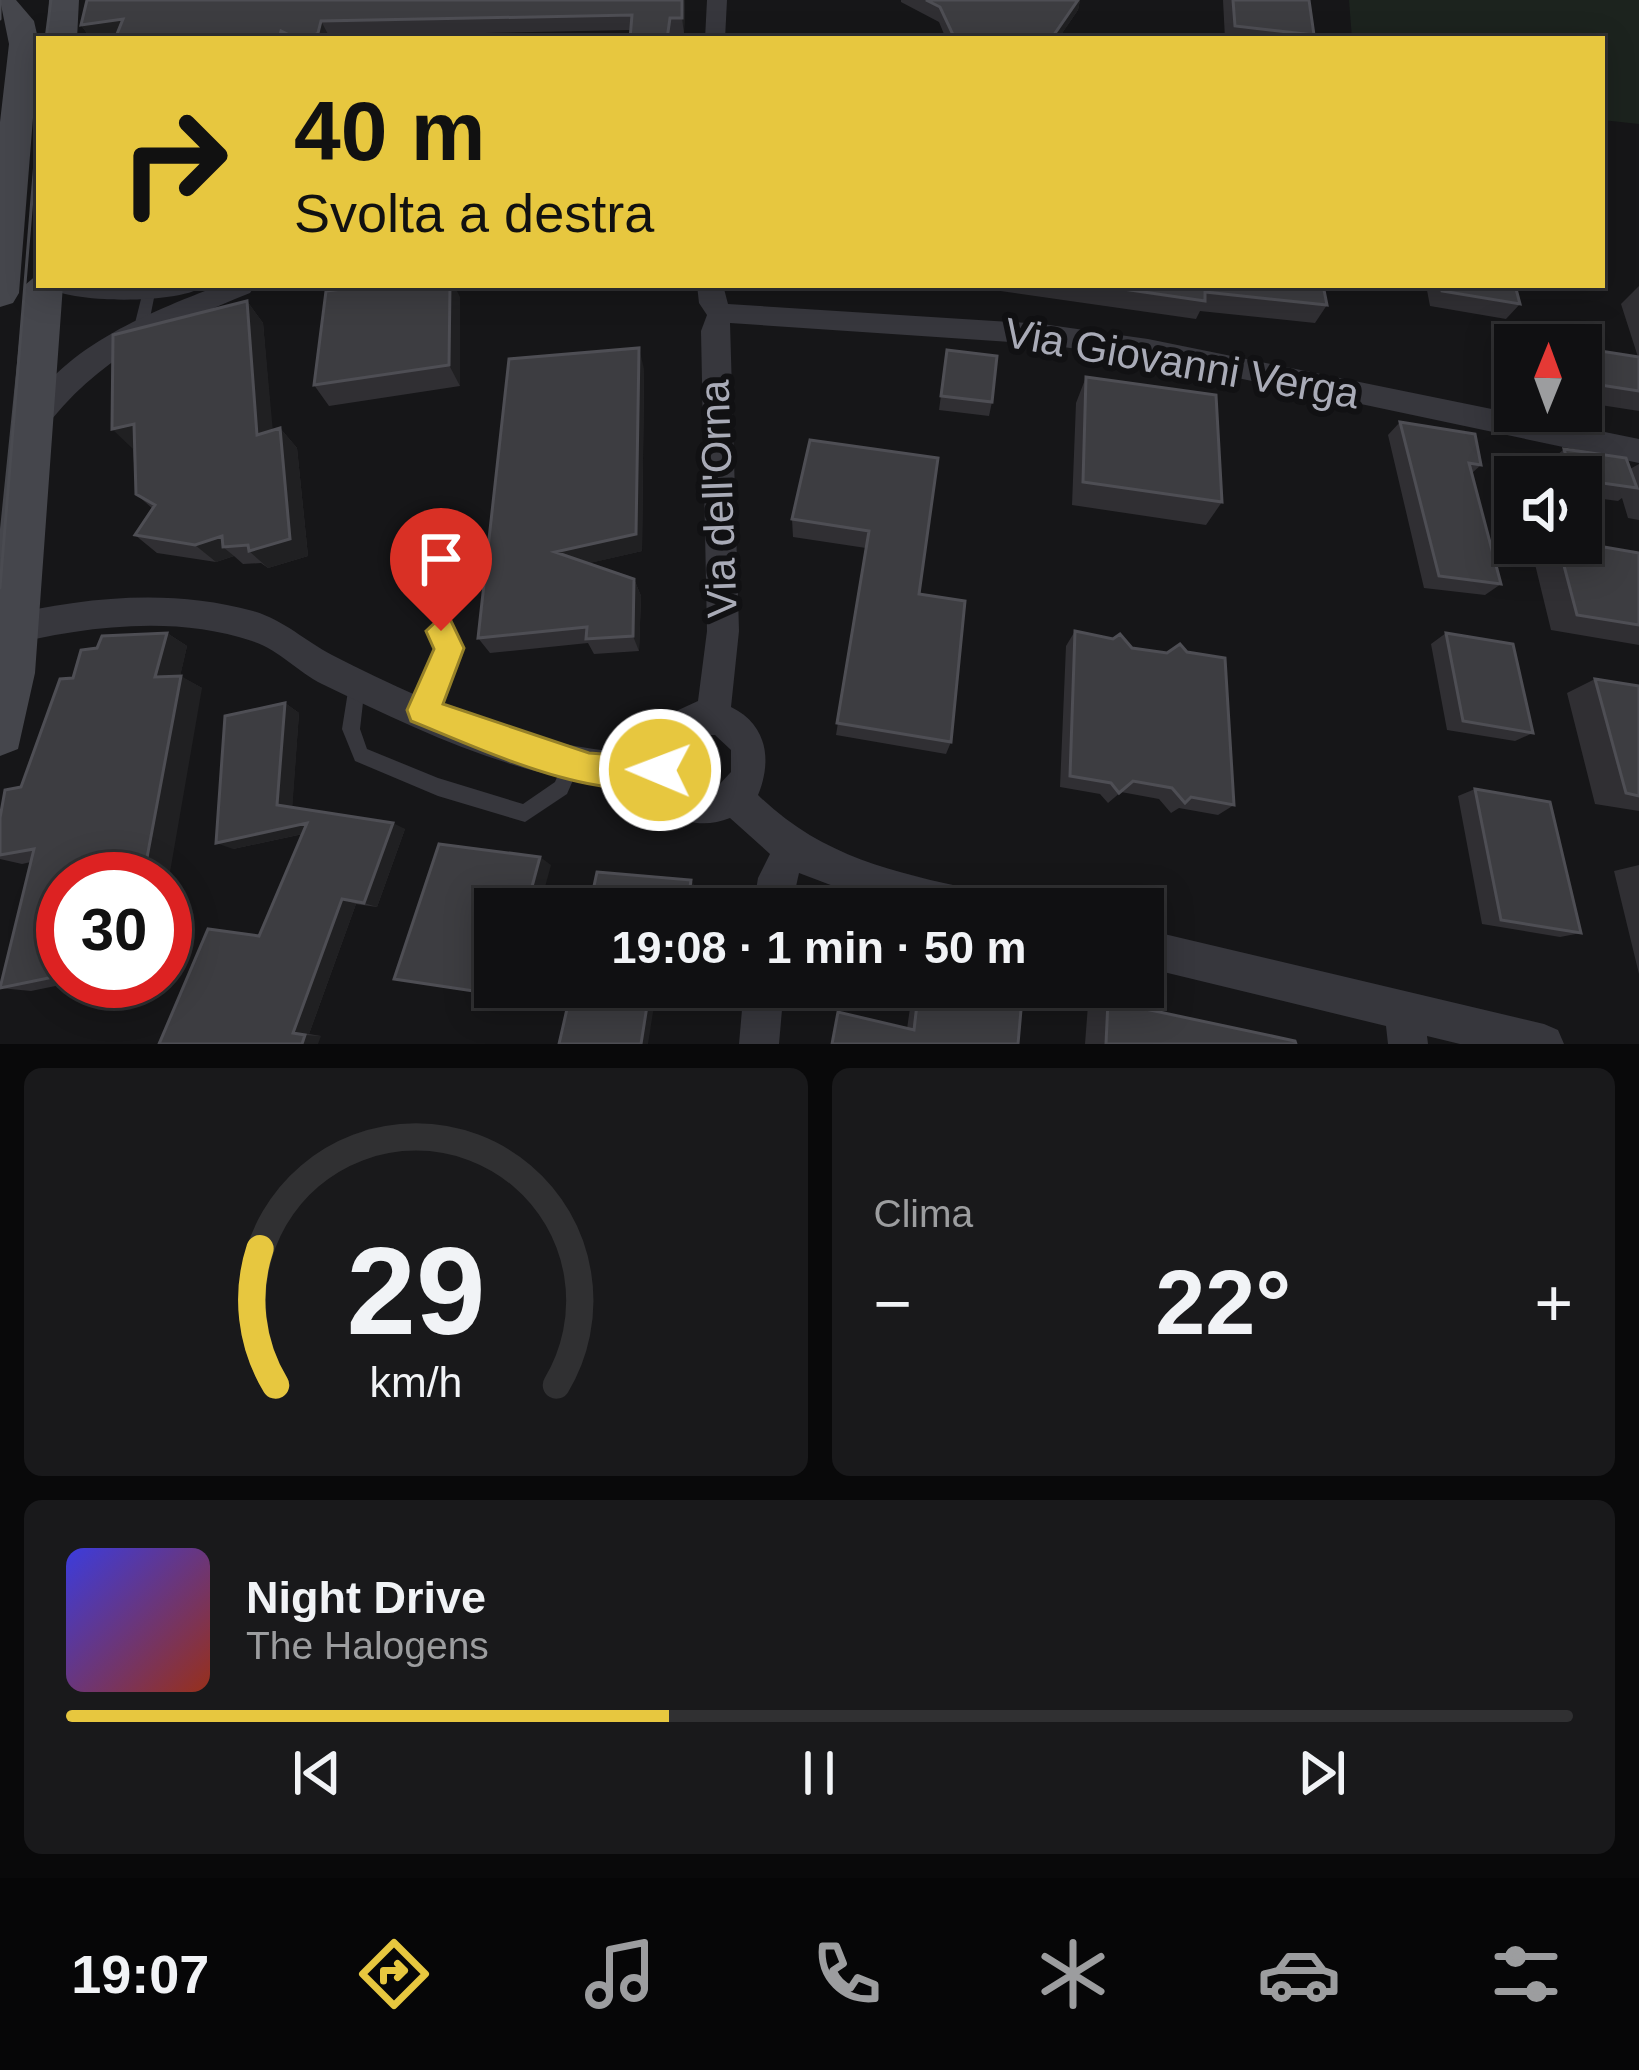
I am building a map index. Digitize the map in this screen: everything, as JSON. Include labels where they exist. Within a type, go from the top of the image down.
[{"type":"street","points":[[0,0],[19,21],[24,44],[0,293]]},
{"type":"street","points":[[25,0],[60,36]]},
{"type":"street","points":[[62,36],[64,0]]},
{"type":"street","points":[[715,36],[717,0]]},
{"type":"street","points":[[0,731],[44,288]]},
{"type":"street","points":[[71,288],[160,288]]},
{"type":"street","points":[[32,424],[72,373],[142,323],[243,288]]},
{"type":"street","name":"Via Giovanni Verga","points":[[716,299],[1148,349],[1639,451]]},
{"type":"street","name":"Via dell'Orna","points":[[713,717],[723,631],[713,332],[716,299]]},
{"type":"street","points":[[7,630],[60,618],[136,612],[249,625],[286,638],[317,665],[422,710],[571,764],[660,770]]},
{"type":"street","points":[[713,717],[742,733],[750,748],[746,782],[733,796],[697,807],[666,788],[660,770],[668,737],[696,718],[713,717]]},
{"type":"street","points":[[733,796],[791,851],[841,877],[887,888]]},
{"type":"street","points":[[775,888],[791,851]]},
{"type":"street","points":[[1164,955],[1406,1027],[1544,1044]]},
{"type":"street","points":[[758,1044],[762,1008]]},
{"type":"lane","points":[[140,290],[148,298],[142,323]]},
{"type":"lane","points":[[422,710],[440,682],[449,648],[441,631]]},
{"type":"lane","points":[[357,682],[351,728],[361,755],[438,787],[526,813],[561,788],[571,764]]},
{"type":"shaded area","points":[[1349,0],[1639,0],[1639,124],[1605,120],[1605,36],[1352,36]]},
{"type":"building","points":[[87,0],[682,0],[682,18],[670,18],[667,36],[630,36],[632,15],[321,21],[313,36],[281,31],[280,36],[116,36],[123,19],[81,25]]},
{"type":"building","points":[[926,0],[1078,0],[1053,36],[954,36],[940,7]]},
{"type":"building","points":[[1233,0],[1309,0],[1314,35],[1235,26]]},
{"type":"building","points":[[450,288],[449,365],[314,385],[326,291]]},
{"type":"building","points":[[1116,288],[1324,288],[1327,305],[1205,292],[1205,301]]},
{"type":"building","points":[[1516,288],[1520,304],[1442,291]]},
{"type":"building","points":[[247,301],[257,435],[280,428],[290,539],[249,551],[248,545],[223,547],[222,536],[195,545],[135,535],[155,505],[136,494],[134,424],[112,429],[113,335]]},
{"type":"building","points":[[639,348],[636,534],[555,552],[634,579],[633,636],[586,639],[587,627],[478,638],[509,359]]},
{"type":"building","points":[[947,350],[997,356],[992,402],[941,396]]},
{"type":"building","points":[[1602,351],[1639,357],[1639,391],[1602,385]]},
{"type":"building","points":[[1086,377],[1216,395],[1222,502],[1083,482]]},
{"type":"building","points":[[1400,422],[1475,434],[1481,465],[1469,463],[1501,584],[1439,576]]},
{"type":"building","points":[[810,440],[938,458],[919,594],[965,601],[951,742],[837,723],[869,531],[792,519]]},
{"type":"building","points":[[1564,449],[1626,458],[1637,488],[1602,483],[1602,456],[1566,456]]},
{"type":"building","points":[[1602,547],[1639,553],[1639,625],[1577,615],[1564,564],[1602,564]]},
{"type":"building","points":[[1075,631],[1113,639],[1120,634],[1132,648],[1167,653],[1180,644],[1187,652],[1225,658],[1234,805],[1191,797],[1185,803],[1172,788],[1133,781],[1119,793],[1111,783],[1070,776]]},
{"type":"building","points":[[167,633],[155,677],[181,676],[148,852],[36,852],[36,981],[0,988],[34,849],[0,855],[5,790],[21,787],[60,679],[73,678],[81,650],[97,648],[102,636]]},
{"type":"building","points":[[1446,633],[1513,644],[1533,733],[1463,721]]},
{"type":"building","points":[[1595,679],[1639,686],[1639,796],[1626,793]]},
{"type":"building","points":[[285,703],[277,805],[393,823],[364,903],[342,899],[293,1033],[305,1035],[302,1044],[159,1044],[174,1008],[192,1008],[192,967],[208,929],[259,936],[307,823],[216,843],[225,716]]},
{"type":"building","points":[[1475,789],[1550,802],[1581,933],[1501,920]]},
{"type":"building","points":[[439,844],[540,857],[532,888],[474,888],[474,991],[394,979]]},
{"type":"building","points":[[597,872],[691,880],[690,888],[594,888]]},
{"type":"building","points":[[567,1008],[647,1008],[641,1044],[559,1044]]},
{"type":"building","points":[[917,1008],[1021,1008],[1018,1044],[832,1044],[838,1012],[914,1030]]},
{"type":"building","points":[[1108,1008],[1141,1008],[1296,1044],[1106,1044]]},
{"type":"tram line","points":[[0,0],[0,19]]},
{"type":"tram line","points":[[46,36],[51,0]]},
{"type":"tram line","points":[[0,588],[36,150]]},
{"type":"route","points":[[441,631],[449,648],[440,682],[422,710],[514,747],[589,769],[660,770]]}]
